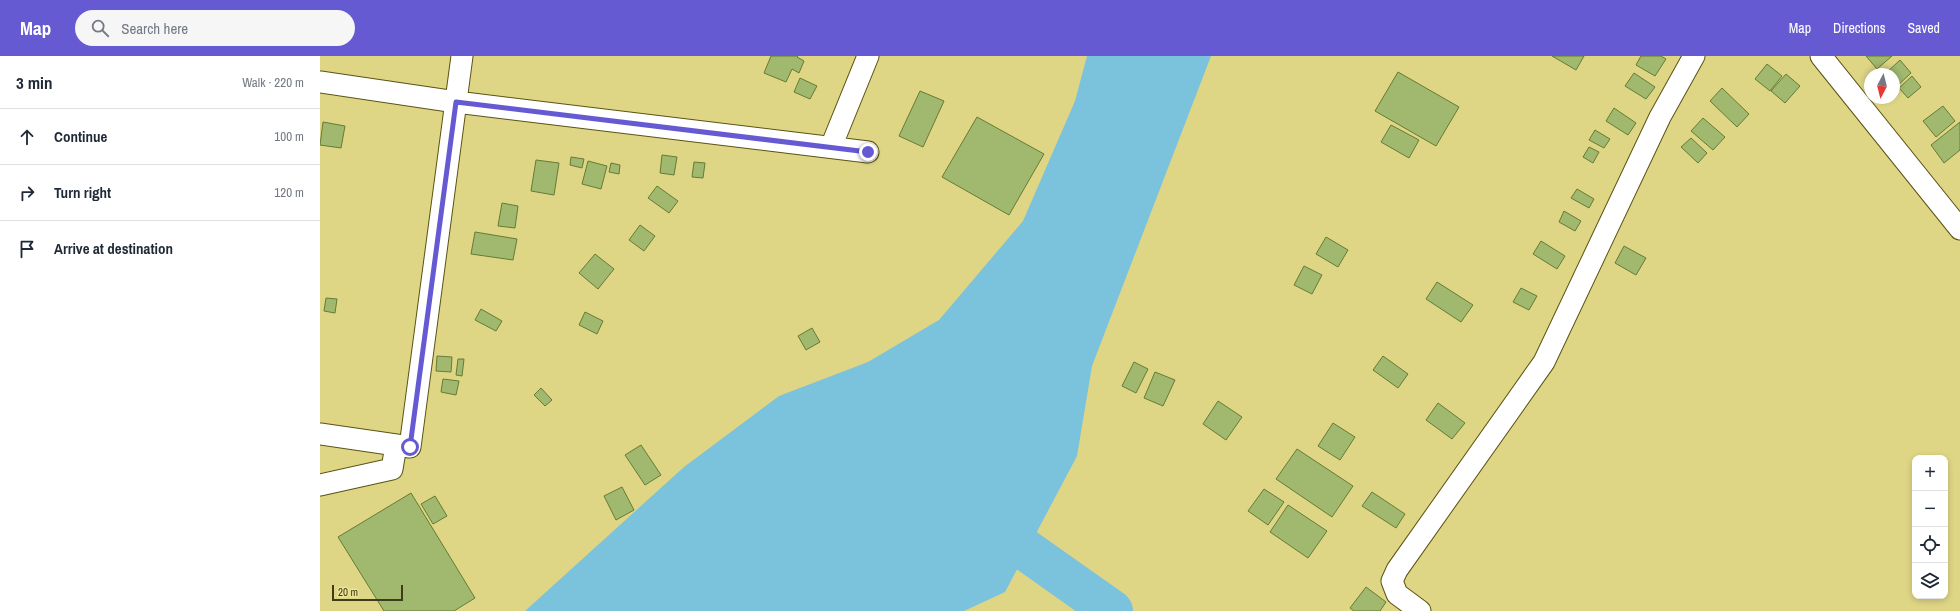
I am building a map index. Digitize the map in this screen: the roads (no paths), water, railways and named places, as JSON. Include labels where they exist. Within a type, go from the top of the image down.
[{"type":"street","points":[[320,434],[410,447],[462,56]]},
{"type":"street","points":[[831,147],[868,56]]},
{"type":"street","points":[[1420,611],[1397,594],[1392,582],[1397,570],[1544,362],[1660,117],[1694,56]]},
{"type":"street","points":[[1821,56],[1960,229]]},
{"type":"street","points":[[320,82],[456,102],[868,152]]},
{"type":"street","points":[[320,485],[392,469],[396,445]]},
{"type":"water","points":[[1087,56],[1211,56],[1092,366],[1077,456],[1005,592],[964,611],[525,611],[684,467],[779,396],[868,362],[939,320],[1023,221],[1075,101]]},
{"type":"waterway","points":[[979,517],[1112,611]]}]
